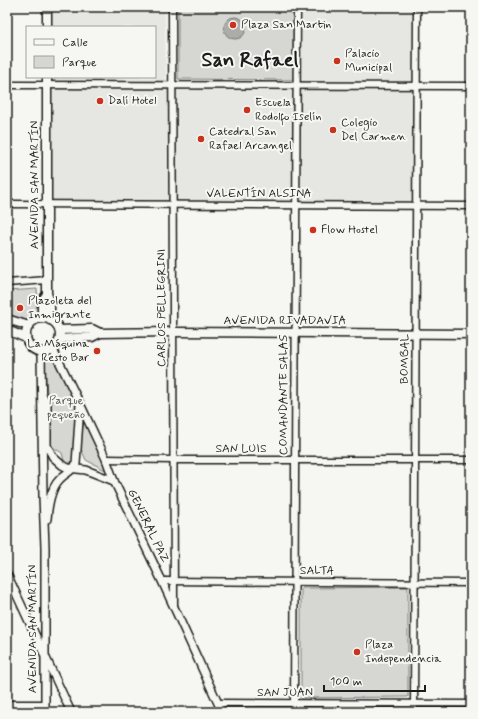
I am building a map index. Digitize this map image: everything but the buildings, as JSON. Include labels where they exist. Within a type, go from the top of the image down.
[{"type":"main road","points":[[47,7],[47,26]]},
{"type":"main road","name":"AVENIDA SAN MARTÍN","points":[[46,319],[50,302],[47,294],[47,81]]},
{"type":"main road","points":[[7,319],[29,326]]},
{"type":"main road","points":[[46,319],[57,325],[60,339],[59,343],[53,349],[41,352],[31,348],[26,338],[29,326],[37,320],[46,319]]},
{"type":"main road","name":"AVENIDA RIVADAVIA","points":[[59,330],[92,329],[100,333]]},
{"type":"main road","points":[[7,330],[26,338]]},
{"type":"main road","name":"AVENIDA RIVADAVIA","points":[[60,339],[92,337],[100,333],[173,332],[471,334]]},
{"type":"street","name":"CARLOS PELLEGRINI","points":[[172,7],[174,608]]},
{"type":"street","name":"COMANDANTE SALAS","points":[[294,712],[297,7]]},
{"type":"street","name":"BOMBAL","points":[[414,712],[417,7]]},
{"type":"street","points":[[7,85],[47,81],[172,85],[471,86]]},
{"type":"street","name":"VALENTÍN ALSINA","points":[[7,204],[471,206]]},
{"type":"street","points":[[7,283],[47,280]]},
{"type":"street","name":"GENERAL PAZ","points":[[53,349],[106,459],[114,480],[222,712]]},
{"type":"street","name":"AVENIDA SAN MARTÍN","points":[[41,352],[42,496],[45,547],[45,708]]},
{"type":"street","points":[[42,394],[47,404],[47,446],[49,452],[62,465],[74,469],[86,470],[114,480]]},
{"type":"street","points":[[74,469],[77,459],[80,404]]},
{"type":"street","name":"SAN LUIS","points":[[106,459],[471,460]]},
{"type":"street","name":"AVENIDA SAN MARTÍN","points":[[45,547],[48,508],[55,486],[60,479],[74,469]]},
{"type":"street","points":[[8,579],[71,712]]},
{"type":"street","name":"SALTA","points":[[162,581],[471,583]]},
{"type":"street","name":"SAN JUAN","points":[[218,703],[471,704]]},
{"type":"street","points":[[7,704],[45,708]]},
{"type":"shaded area","points":[[50,7],[165,7],[166,90],[301,90],[302,7],[413,7],[413,202],[50,201],[50,78],[156,78],[156,26],[50,26]]},
{"type":"shaded area","points":[[235,17],[243,20],[246,28],[243,36],[235,39],[227,36],[224,28],[227,20]]},
{"type":"green space","points":[[178,7],[294,7],[294,80],[178,79]]},
{"type":"green space","points":[[37,289],[39,316],[25,322],[7,315],[7,291]]},
{"type":"green space","name":"Parque pequeño","points":[[52,353],[80,405],[74,460],[68,464],[64,461],[62,453],[51,446],[51,398],[47,392],[44,355]]},
{"type":"green space","name":"Parque pequeño","points":[[84,420],[108,468],[107,471],[86,460],[80,447]]},
{"type":"green space","points":[[408,587],[408,697],[301,698],[301,588]]},
{"type":"place","name":"Plaza San Martin","points":[[233,25]]},
{"type":"place","name":"Palacio Municipal","points":[[337,61]]},
{"type":"place","name":"Dalí Hotel","points":[[100,101]]},
{"type":"place","name":"Escuela Rodolfo Iselín","points":[[247,110]]},
{"type":"place","name":"Colegio Del Carmen","points":[[333,130]]},
{"type":"place","name":"Catedral San Rafael Arcangel","points":[[201,139]]},
{"type":"place","name":"Flow Hostel","points":[[313,230]]},
{"type":"place","name":"Plazoleta del Inmigrante","points":[[20,308]]},
{"type":"place","name":"La Máquina Resto Bar","points":[[97,351]]},
{"type":"place","name":"Plaza Independencia","points":[[357,652]]},
{"type":"district","name":"San Rafael","points":[[250,60]]}]
